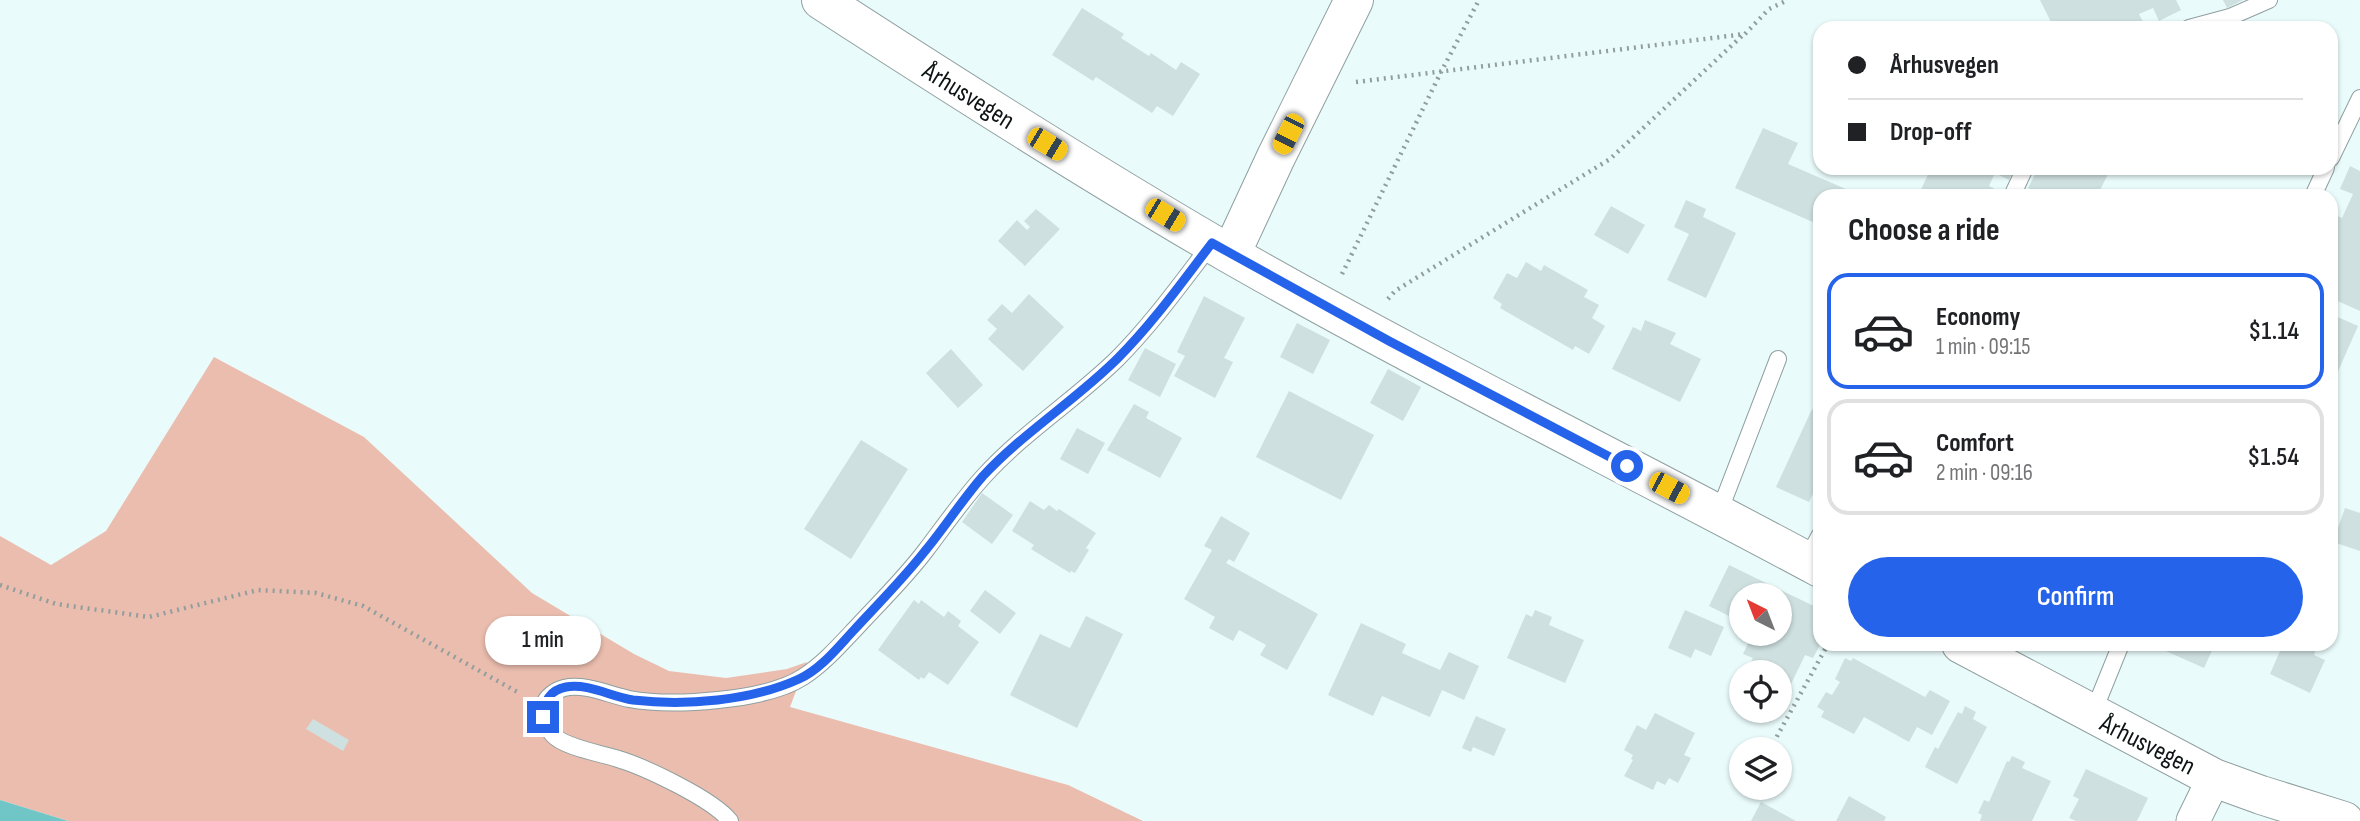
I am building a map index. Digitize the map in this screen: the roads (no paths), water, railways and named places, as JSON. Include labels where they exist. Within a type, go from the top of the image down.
[{"type":"street","name":"Århusvegen","points":[[821,0],[977,102],[1222,249],[1718,514],[1813,553]]},
{"type":"street","points":[[1222,249],[1311,88],[1354,0]]},
{"type":"street","name":"Århusvegen","points":[[1974,651],[2214,778],[2344,821]]},
{"type":"street","points":[[2193,821],[2214,778]]},
{"type":"lane","points":[[2215,21],[2269,0]]},
{"type":"lane","points":[[2338,144],[2360,98]]},
{"type":"lane","points":[[730,821],[722,810],[689,791],[619,759],[564,743],[553,735],[543,717],[543,706],[547,698],[554,691],[565,687],[579,687],[632,700],[693,703],[765,692],[802,678],[829,657],[926,551],[982,477],[1118,358],[1222,249]]},
{"type":"lane","points":[[1718,514],[1779,359]]},
{"type":"lane","points":[[2092,715],[2118,651]]},
{"type":"water","points":[[0,800],[68,821],[0,821]]}]
